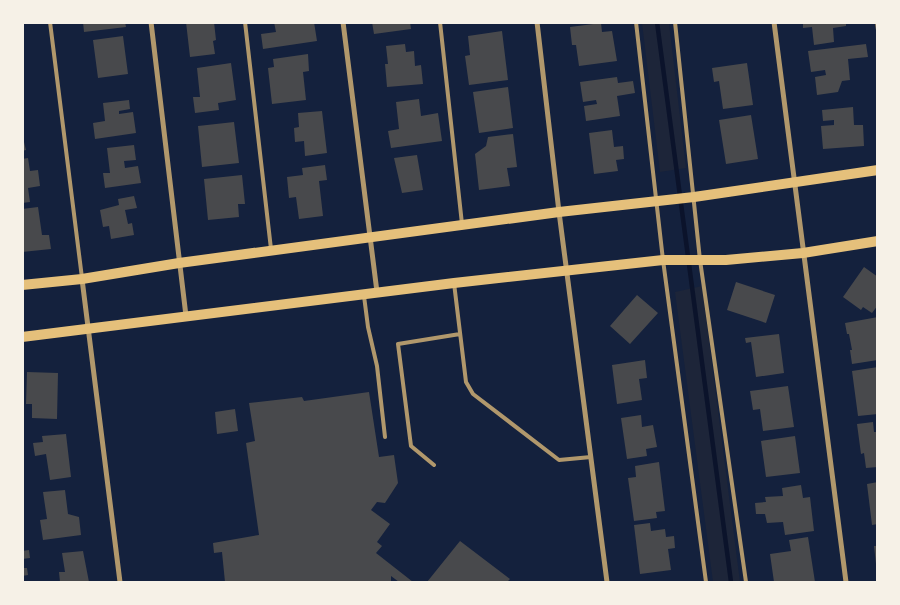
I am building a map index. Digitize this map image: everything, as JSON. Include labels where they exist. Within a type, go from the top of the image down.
[{"type":"main road","points":[[22,285],[82,279],[179,263],[559,212],[694,197],[878,170]]},
{"type":"main road","points":[[22,337],[454,283],[663,260],[726,260],[803,253],[878,241]]},
{"type":"street","points":[[151,22],[186,316]]},
{"type":"street","points":[[343,22],[377,293]]},
{"type":"street","points":[[537,22],[559,212],[607,582]]},
{"type":"street","points":[[774,22],[793,182],[846,582]]},
{"type":"street","points":[[82,279],[120,582]]},
{"type":"lane","points":[[50,22],[82,279]]},
{"type":"lane","points":[[245,22],[271,251]]},
{"type":"lane","points":[[440,22],[462,225]]},
{"type":"lane","points":[[636,22],[663,260],[706,582]]},
{"type":"lane","points":[[674,22],[700,260],[746,582]]},
{"type":"lane","points":[[876,22],[878,30]]},
{"type":"lane","points":[[454,283],[466,382],[473,394],[559,460],[591,457]]},
{"type":"lane","points":[[364,294],[385,437]]},
{"type":"lane","points":[[434,465],[411,446],[398,344],[460,334]]},
{"type":"shaded area","points":[[642,23],[669,23],[686,168],[660,172]]},
{"type":"shaded area","points":[[702,286],[740,582],[713,582],[675,292]]},
{"type":"building","points":[[83,22],[125,22],[126,27],[84,32]]},
{"type":"building","points":[[186,22],[214,22],[216,40],[213,41],[215,54],[190,57]]},
{"type":"building","points":[[274,22],[314,22],[317,41],[263,49],[261,34],[276,32]]},
{"type":"building","points":[[372,22],[410,22],[411,29],[374,34]]},
{"type":"building","points":[[803,22],[846,22],[846,26],[833,28],[834,42],[814,45],[812,27],[803,28]]},
{"type":"building","points":[[601,23],[602,32],[612,31],[617,61],[579,66],[576,45],[572,45],[570,27]]},
{"type":"building","points":[[502,31],[508,80],[469,85],[465,56],[470,55],[468,36]]},
{"type":"building","points":[[123,36],[128,74],[98,78],[93,40]]},
{"type":"building","points":[[405,44],[406,52],[414,51],[415,66],[421,65],[423,84],[387,87],[385,64],[388,64],[386,46]]},
{"type":"building","points":[[866,44],[868,57],[848,59],[850,80],[842,81],[838,92],[817,95],[815,77],[826,75],[825,70],[811,72],[808,51]]},
{"type":"building","points":[[308,54],[309,71],[303,72],[306,100],[272,104],[268,68],[274,67],[273,59]]},
{"type":"building","points":[[231,63],[236,100],[218,103],[219,110],[195,113],[193,97],[200,97],[197,68]]},
{"type":"building","points":[[747,63],[753,105],[723,109],[719,81],[714,82],[712,68]]},
{"type":"building","points":[[617,77],[618,83],[633,81],[635,93],[617,96],[620,116],[586,121],[584,106],[597,104],[596,100],[583,102],[580,82]]},
{"type":"building","points":[[508,87],[513,128],[479,133],[473,92]]},
{"type":"building","points":[[419,99],[421,116],[438,113],[442,141],[391,148],[388,131],[399,129],[396,102]]},
{"type":"building","points":[[129,100],[130,109],[119,111],[119,114],[133,112],[136,133],[95,139],[93,123],[105,121],[103,103]]},
{"type":"building","points":[[853,107],[854,125],[863,125],[864,146],[823,149],[821,126],[834,125],[834,120],[823,121],[822,110]]},
{"type":"building","points":[[322,111],[327,153],[305,156],[304,141],[295,142],[294,128],[299,127],[298,113]]},
{"type":"building","points":[[751,115],[758,159],[726,164],[719,120]]},
{"type":"building","points":[[234,122],[239,163],[202,167],[198,126]]},
{"type":"building","points":[[612,130],[614,147],[623,146],[624,159],[616,160],[618,171],[594,174],[589,133]]},
{"type":"building","points":[[22,134],[26,150],[22,151]]},
{"type":"building","points":[[513,134],[517,167],[507,168],[510,186],[479,190],[475,154],[486,146],[488,137]]},
{"type":"building","points":[[134,145],[136,160],[124,161],[125,168],[138,166],[141,183],[105,188],[103,173],[110,173],[107,148]]},
{"type":"building","points":[[417,155],[423,190],[402,193],[394,158]]},
{"type":"building","points":[[28,158],[30,171],[38,170],[40,186],[28,188],[30,202],[22,203],[22,159]]},
{"type":"building","points":[[325,165],[327,180],[319,181],[323,216],[299,219],[296,197],[289,198],[287,177],[303,175],[302,168]]},
{"type":"building","points":[[242,175],[245,204],[238,204],[239,217],[208,220],[204,179]]},
{"type":"building","points":[[134,196],[137,208],[125,210],[128,224],[132,223],[134,235],[111,239],[109,226],[103,227],[100,210],[119,205],[118,199]]},
{"type":"building","points":[[38,207],[42,235],[49,235],[51,249],[22,252],[22,230],[24,230],[22,209]]},
{"type":"building","points":[[864,267],[878,277],[878,292],[876,294],[878,295],[878,305],[872,313],[863,307],[861,310],[843,297]]},
{"type":"building","points":[[736,282],[775,295],[766,323],[727,310]]},
{"type":"building","points":[[637,295],[658,313],[630,344],[610,326]]},
{"type":"building","points":[[878,317],[878,360],[852,364],[850,350],[852,350],[845,323]]},
{"type":"building","points":[[779,334],[784,373],[756,377],[751,342],[746,343],[745,338]]},
{"type":"building","points":[[645,360],[647,378],[639,379],[642,400],[617,404],[612,365]]},
{"type":"building","points":[[878,367],[878,414],[858,416],[852,371]]},
{"type":"building","points":[[27,372],[58,373],[57,419],[32,418],[32,404],[26,404]]},
{"type":"building","points":[[788,386],[794,427],[763,431],[760,409],[753,410],[750,391]]},
{"type":"building","points":[[369,392],[379,457],[394,455],[398,483],[385,503],[377,502],[371,510],[390,524],[377,542],[382,546],[376,553],[413,582],[399,582],[391,576],[391,582],[225,582],[222,552],[214,553],[213,543],[259,535],[246,443],[255,441],[249,403],[302,397],[304,401]]},
{"type":"building","points":[[235,409],[238,431],[217,434],[215,412]]},
{"type":"building","points":[[641,415],[642,427],[653,425],[657,447],[646,449],[647,456],[627,459],[621,418]]},
{"type":"building","points":[[873,422],[874,432],[878,432],[878,467],[866,468],[864,453],[861,454],[857,424]]},
{"type":"building","points":[[66,434],[71,477],[50,480],[46,454],[35,456],[33,443],[43,442],[42,436]]},
{"type":"building","points":[[795,436],[800,473],[766,477],[761,441]]},
{"type":"building","points":[[659,462],[665,511],[656,512],[657,518],[634,521],[628,478],[636,477],[635,466]]},
{"type":"building","points":[[878,482],[878,524],[872,525],[867,484]]},
{"type":"building","points":[[801,485],[803,498],[810,497],[814,531],[785,535],[783,522],[767,523],[765,514],[756,514],[755,503],[766,502],[765,497],[783,496],[782,488]]},
{"type":"building","points":[[65,490],[68,514],[79,517],[81,535],[43,540],[40,520],[47,519],[43,492]]},
{"type":"building","points":[[650,523],[651,531],[665,529],[666,537],[674,536],[675,548],[668,549],[671,570],[640,574],[634,525]]},
{"type":"building","points":[[808,537],[815,582],[774,582],[770,554],[791,551],[789,540]]},
{"type":"building","points":[[460,541],[510,579],[507,582],[427,582]]},
{"type":"building","points":[[874,546],[878,546],[878,563],[876,564]]},
{"type":"building","points":[[29,550],[30,558],[22,559],[22,551]]},
{"type":"building","points":[[83,551],[89,582],[60,582],[59,572],[65,572],[62,553]]},
{"type":"building","points":[[22,568],[27,568],[28,575],[22,576]]},
{"type":"waterway","points":[[657,22],[731,582]]}]
